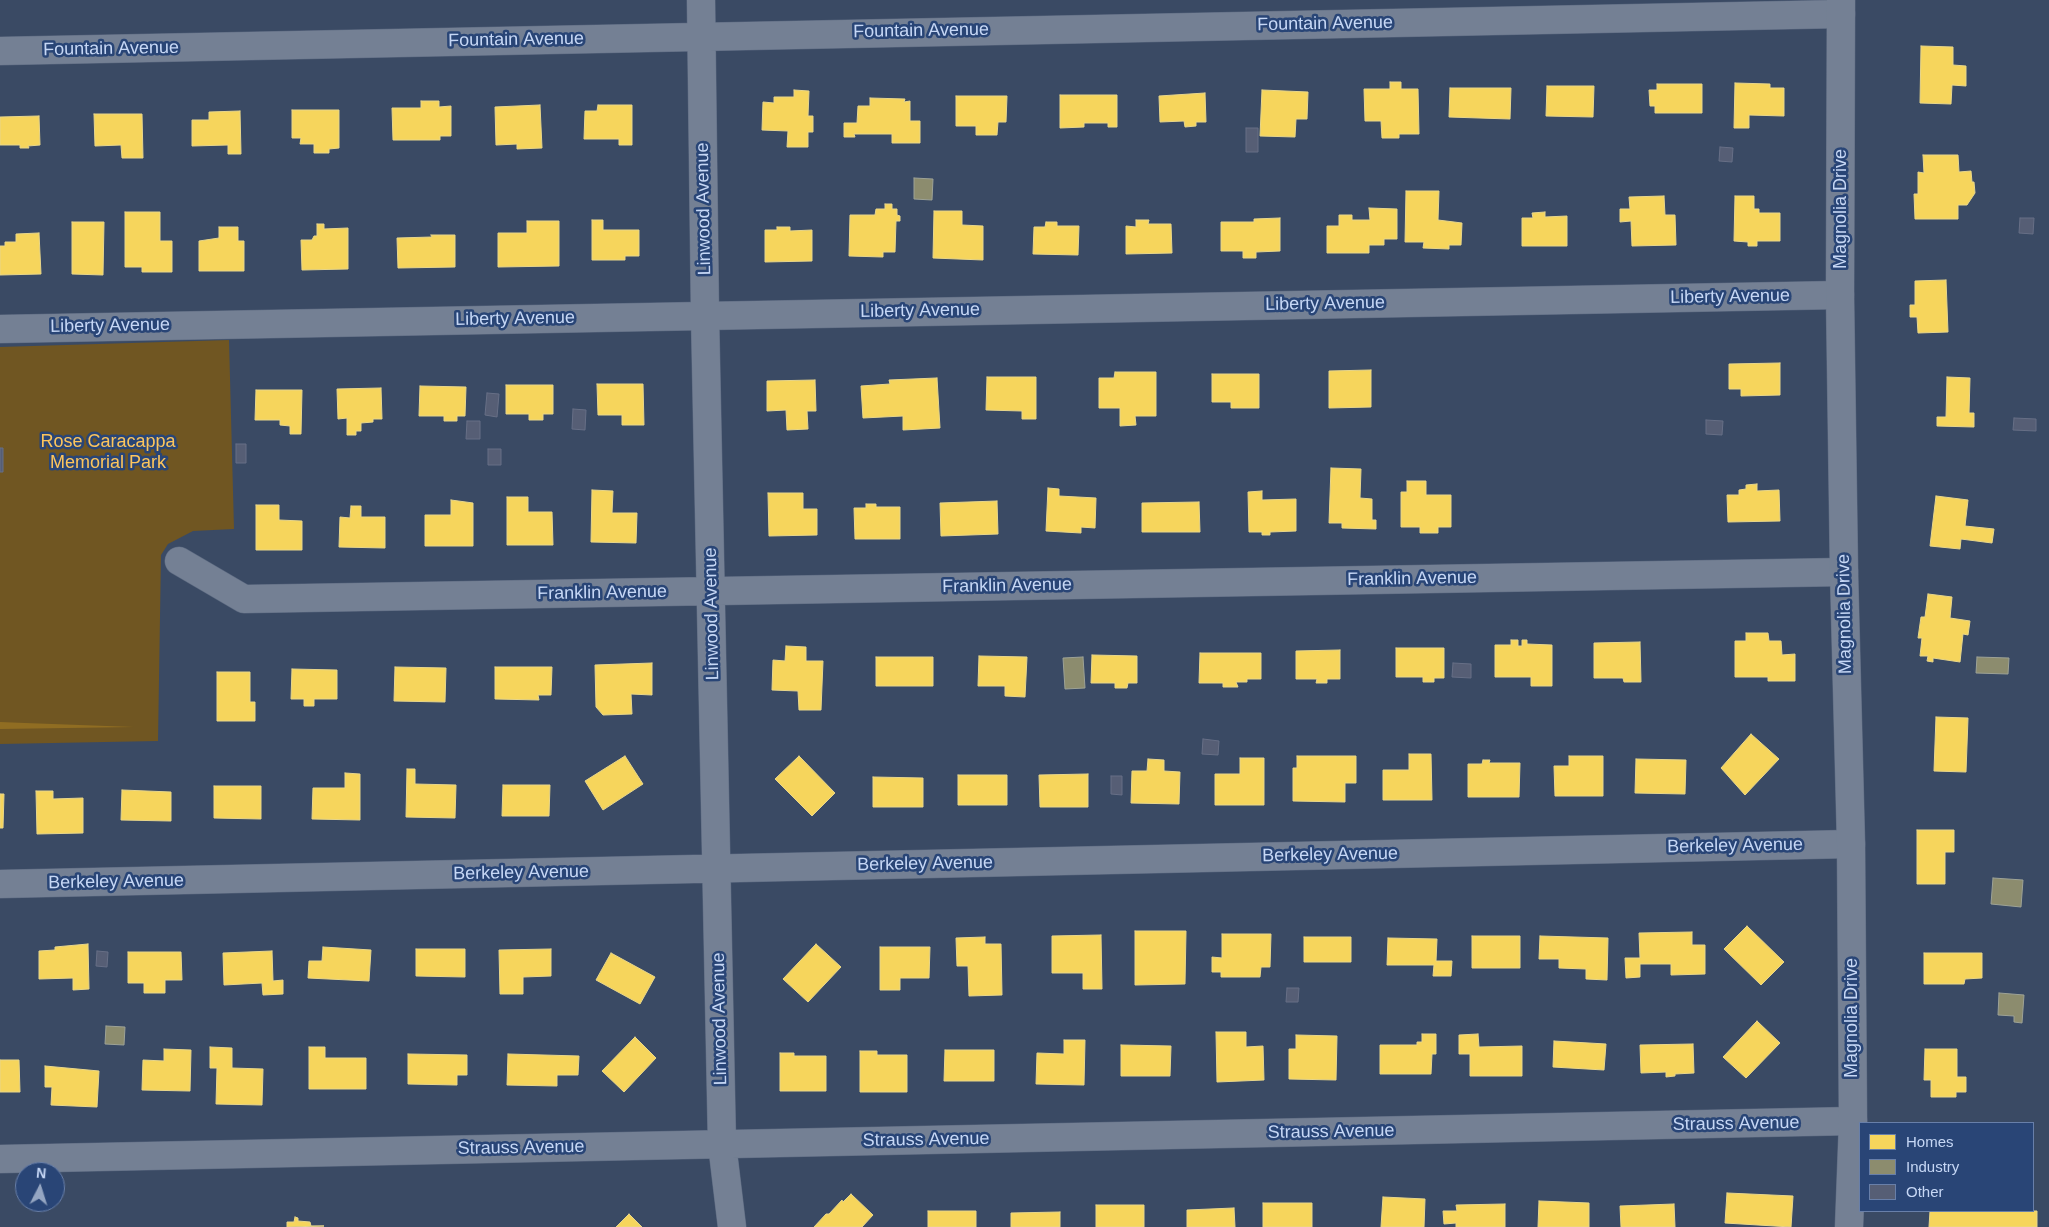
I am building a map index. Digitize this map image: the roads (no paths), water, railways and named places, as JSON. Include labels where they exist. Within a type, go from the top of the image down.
[{"type":"street","name":"Linwood Avenue","points":[[701,0],[705,315],[718,869],[722,1144],[732,1227]]},
{"type":"street","name":"Fountain Avenue","points":[[0,51],[701,36],[1841,7]]},
{"type":"street","name":"Magnolia Drive","points":[[1841,7],[1840,295],[1844,572],[1851,844],[1853,1121],[1850,1227]]},
{"type":"street","name":"Liberty Avenue","points":[[0,329],[1840,295]]},
{"type":"street","name":"Franklin Avenue","points":[[179,561],[244,599],[1844,572]]},
{"type":"street","name":"Berkeley Avenue","points":[[0,884],[1851,844]]},
{"type":"street","name":"Strauss Avenue","points":[[0,1159],[1853,1121]]},
{"type":"park label","name":"Rose Caracappa Memorial Park","points":[[108,452]]}]
